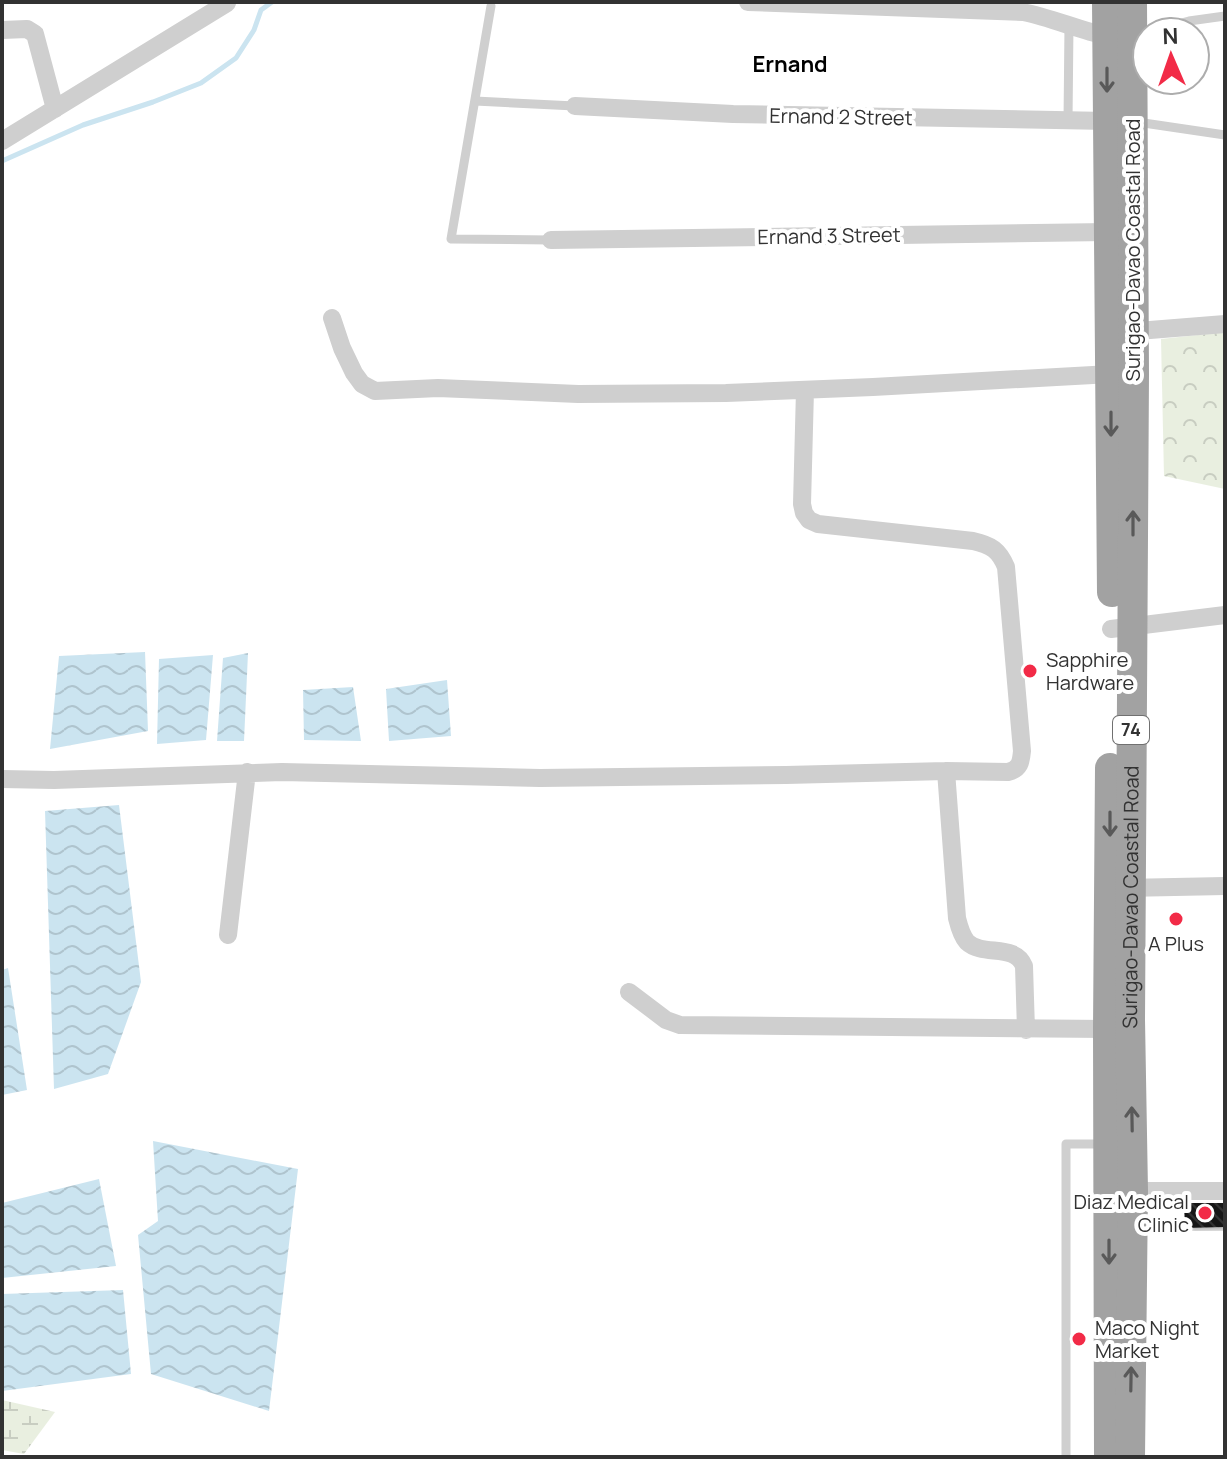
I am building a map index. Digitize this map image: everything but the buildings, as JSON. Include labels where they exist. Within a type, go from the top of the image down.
[{"type":"highway","name":"Surigao-Davao Coastal Road","points":[[1107,2],[1120,36]]},
{"type":"highway","name":"Surigao-Davao Coastal Road","points":[[1130,1457],[1121,1190],[1109,1144],[1108,1029],[1120,888],[1120,36],[1132,2]]},
{"type":"highway","name":"Surigao-Davao Coastal Road","points":[[1120,122],[1108,232],[1121,332],[1111,374],[1122,628]]},
{"type":"highway","name":"Surigao-Davao Coastal Road","points":[[1109,1457],[1130,1020],[1120,888]]},
{"type":"street","points":[[748,2],[1000,10],[1044,16],[1120,36]]},
{"type":"street","points":[[2,141],[227,3]]},
{"type":"street","points":[[2,30],[27,29],[35,34],[55,109]]},
{"type":"street","name":"Ernand 2 Street","points":[[575,106],[733,114],[1120,122]]},
{"type":"street","name":"Ernand 3 Street","points":[[551,240],[1108,232]]},
{"type":"street","points":[[332,318],[354,373],[362,384],[375,391],[438,388],[646,395],[1111,374]]},
{"type":"street","points":[[1121,332],[1225,324]]},
{"type":"street","points":[[2,779],[54,780],[247,772],[540,778],[1008,772],[1017,768],[1022,751],[1006,567],[1002,556],[995,548],[985,544],[947,537],[818,524],[809,520],[804,513],[801,491],[805,390]]},
{"type":"street","points":[[1122,628],[1225,615]]},
{"type":"street","points":[[946,771],[957,918],[961,932],[968,943],[983,950],[1015,954],[1021,959],[1024,966],[1026,1030]]},
{"type":"street","points":[[228,935],[247,772]]},
{"type":"street","points":[[1120,888],[1225,886]]},
{"type":"street","points":[[629,992],[666,1020],[680,1025],[1108,1029]]},
{"type":"street","points":[[1121,1190],[1225,1191]]},
{"type":"lane","points":[[491,6],[451,239],[551,240]]},
{"type":"lane","points":[[1120,36],[1225,16]]},
{"type":"lane","points":[[1068,121],[1069,25]]},
{"type":"lane","points":[[475,101],[575,106]]},
{"type":"lane","points":[[1120,122],[1225,135]]},
{"type":"lane","points":[[1066,1457],[1066,1144],[1109,1144]]},
{"type":"green space","points":[[1225,332],[1225,489],[1164,476],[1161,339]]},
{"type":"green space","points":[[2,1400],[55,1412],[24,1454],[2,1450]]},
{"type":"water","points":[[145,652],[148,731],[50,749],[59,656]]},
{"type":"water","points":[[248,653],[244,741],[217,741],[223,658]]},
{"type":"water","points":[[213,655],[206,740],[157,744],[159,659]]},
{"type":"water","points":[[447,680],[451,736],[389,741],[386,689]]},
{"type":"water","points":[[353,687],[361,741],[304,740],[303,690]]},
{"type":"water","points":[[119,805],[141,982],[108,1074],[54,1089],[45,811]]},
{"type":"water","points":[[8,968],[27,1090],[2,1095],[2,970]]},
{"type":"water","points":[[153,1141],[298,1169],[269,1411],[151,1374],[138,1235],[158,1221]]},
{"type":"water","points":[[99,1179],[116,1266],[2,1278],[2,1203]]},
{"type":"water","points":[[123,1290],[131,1374],[2,1391],[2,1294]]},
{"type":"waterway","points":[[2,161],[83,125],[201,83],[236,58],[254,30],[261,10],[272,2]]},
{"type":"place","name":"Sapphire Hardware","points":[[1030,671]]},
{"type":"place","name":"A Plus","points":[[1176,919]]},
{"type":"place","name":"Diaz Medical Clinic","points":[[1205,1213]]},
{"type":"place","name":"Maco Night Market","points":[[1079,1339]]},
{"type":"district","name":"Ernand","points":[[790,64]]}]
